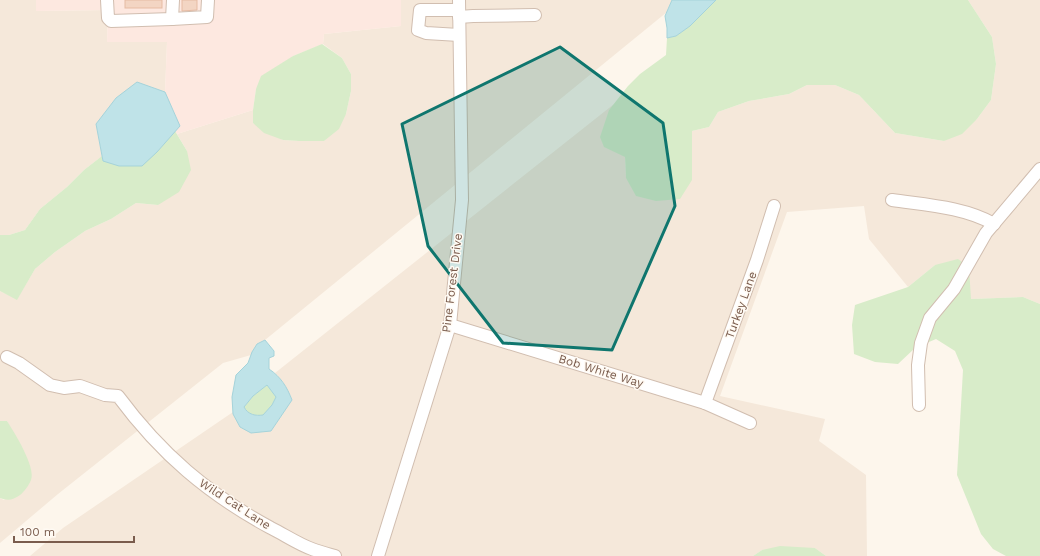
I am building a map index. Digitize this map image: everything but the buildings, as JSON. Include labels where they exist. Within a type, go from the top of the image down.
[{"type":"street","points":[[107,0],[108,18],[111,21],[207,17],[208,0]]},
{"type":"street","points":[[172,19],[173,0]]},
{"type":"street","points":[[459,35],[426,33],[418,30],[420,10],[459,9],[473,16],[535,15]]},
{"type":"street","name":"Pine Forest Drive","points":[[378,556],[450,325],[462,200],[459,9]]},
{"type":"street","points":[[919,405],[918,365],[921,343],[930,318],[954,289],[986,233],[1036,182],[1040,169]]},
{"type":"street","points":[[892,200],[937,206],[970,213],[994,224]]},
{"type":"street","name":"Turkey Lane","points":[[705,403],[757,260],[774,206]]},
{"type":"street","name":"Bob White Way","points":[[450,325],[705,403],[750,423]]},
{"type":"street","name":"Wild Cat Lane","points":[[7,357],[19,363],[50,385],[64,388],[80,386],[105,395],[118,396],[131,414],[152,438],[184,469],[215,494],[247,515],[311,549],[335,556]]},
{"type":"highlighted area","points":[[560,47],[663,123],[675,206],[612,350],[503,343],[428,246],[402,124]]},
{"type":"shaded area","points":[[0,0],[36,0],[36,11],[108,10],[107,41],[167,42],[165,92],[137,83],[116,98],[96,124],[102,156],[40,209],[25,230],[9,235],[0,235]]},
{"type":"shaded area","points":[[36,0],[401,0],[401,26],[324,34],[323,44],[293,56],[256,89],[253,110],[177,134],[175,131],[180,126],[165,92],[167,42],[107,42],[108,10],[36,11]]},
{"type":"shaded area","points":[[401,0],[672,0],[667,12],[265,340],[257,344],[251,355],[223,363],[58,494],[0,543],[0,498],[4,500],[31,470],[7,421],[0,421],[0,291],[17,299],[35,269],[55,252],[85,231],[111,219],[136,203],[158,205],[187,151],[177,134],[253,110],[253,123],[283,140],[324,141],[346,114],[351,91],[351,74],[342,58],[323,44],[324,34],[401,26]]},
{"type":"shaded area","points":[[968,0],[1040,0],[1040,304],[1023,297],[971,299],[935,265],[908,287],[869,239],[864,206],[787,212],[720,396],[825,419],[819,441],[866,475],[867,556],[826,556],[815,548],[762,550],[753,556],[30,556],[63,528],[233,412],[233,414],[271,431],[292,400],[283,382],[275,373],[614,104],[609,110],[625,157],[626,178],[692,180],[692,131],[709,127],[718,112],[749,101],[789,94],[807,85],[835,85],[859,95],[895,133],[944,141],[977,119],[991,100],[996,64],[992,37]]},
{"type":"green space","points":[[716,0],[968,0],[992,37],[996,64],[991,100],[977,119],[962,134],[944,141],[895,133],[859,95],[835,85],[807,85],[789,94],[749,101],[718,112],[709,127],[692,131],[692,180],[680,199],[656,201],[636,196],[626,178],[625,157],[604,147],[600,137],[609,110],[628,86],[640,74],[666,55],[667,38],[676,36],[690,26]]},
{"type":"green space","points":[[322,44],[342,58],[351,74],[351,91],[346,114],[339,129],[324,141],[283,140],[264,133],[253,123],[256,89],[261,76],[293,56]]},
{"type":"green space","points":[[175,131],[187,151],[191,170],[179,192],[158,205],[136,203],[111,219],[85,231],[55,252],[35,269],[17,300],[0,291],[0,235],[9,235],[25,230],[40,209],[102,156],[103,161],[157,152]]},
{"type":"green space","points":[[958,259],[969,267],[971,299],[1023,297],[1040,304],[1040,556],[1006,556],[993,549],[981,534],[957,475],[963,370],[955,351],[936,339],[915,348],[898,364],[875,362],[854,354],[852,325],[855,305],[908,287],[935,265]]},
{"type":"green space","points":[[267,385],[276,397],[272,405],[263,415],[255,415],[250,413],[244,407],[253,396]]},
{"type":"green space","points":[[0,421],[7,421],[24,450],[32,474],[29,484],[22,494],[10,500],[0,498]]},
{"type":"green space","points":[[780,546],[815,548],[826,556],[753,556],[762,550]]},
{"type":"water","points":[[672,0],[716,0],[690,26],[676,36],[667,38],[665,16]]},
{"type":"water","points":[[137,82],[165,92],[180,126],[157,152],[142,166],[119,166],[103,161],[96,124],[116,98]]},
{"type":"water","points":[[265,340],[274,351],[274,356],[269,358],[269,369],[277,375],[283,383],[292,400],[271,431],[251,433],[240,427],[233,414],[232,397],[236,375],[248,363],[257,344]],"holes":[[[267,385],[276,397],[272,405],[263,415],[252,414],[244,407],[253,396]]]}]
